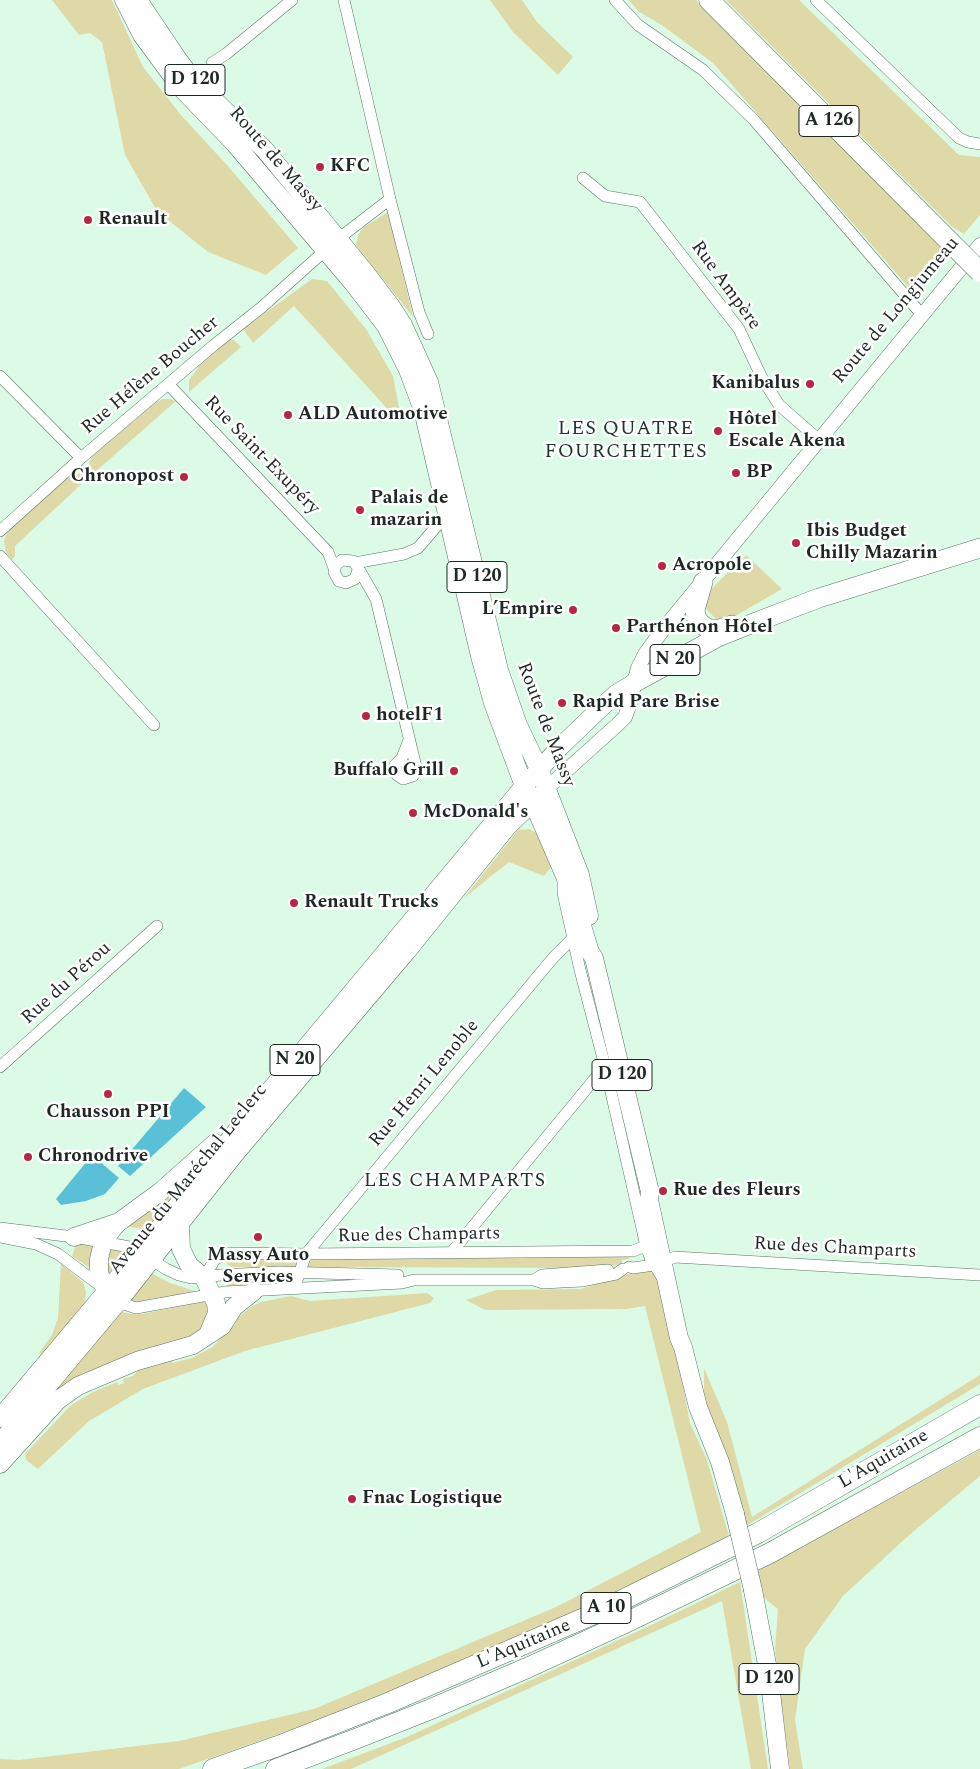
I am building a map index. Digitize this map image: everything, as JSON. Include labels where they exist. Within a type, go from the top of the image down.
[{"type":"highway","name":"A 126","points":[[709,0],[951,240],[980,266]]},
{"type":"highway","name":"A 126","points":[[715,0],[951,240],[980,272]]},
{"type":"highway","points":[[702,582],[695,610],[696,617],[701,624],[716,630],[731,624],[743,627],[819,598],[980,548]]},
{"type":"highway","name":"N 20","points":[[634,683],[718,637],[743,627]]},
{"type":"highway","name":"L'Aquitaine","points":[[212,1769],[278,1746],[388,1703],[596,1614],[758,1533],[980,1405]]},
{"type":"highway","name":"L'Aquitaine","points":[[276,1769],[439,1705],[624,1624],[770,1553],[980,1437]]},
{"type":"main road","name":"Route de Massy","points":[[124,0],[142,35],[181,88],[390,306],[402,325],[429,382],[500,670],[518,725],[539,768],[580,875],[595,951],[594,958]]},
{"type":"main road","name":"Route de Massy","points":[[138,0],[191,77],[265,150],[332,244],[353,283],[386,326],[408,370],[423,410],[480,656],[493,703],[524,786],[570,890],[590,952],[594,958]]},
{"type":"main road","name":"N 20","points":[[445,893],[539,768],[616,694],[634,683]]},
{"type":"main road","name":"N 20","points":[[445,893],[507,827],[547,788]]},
{"type":"main road","name":"Avenue du Maréchal Leclerc","points":[[145,1255],[156,1232],[242,1124],[445,893]]},
{"type":"main road","name":"Avenue du Maréchal Leclerc","points":[[0,1443],[145,1255],[180,1223],[445,893]]},
{"type":"main road","name":"D 120","points":[[594,958],[650,1192],[654,1198],[657,1254],[685,1336],[683,1347],[698,1407],[720,1462],[735,1514],[753,1590],[769,1675],[780,1769]]},
{"type":"main road","points":[[112,1296],[101,1281],[98,1270],[99,1259],[104,1242],[119,1222],[160,1192],[218,1141],[242,1124]]},
{"type":"main road","points":[[74,1237],[119,1222]]},
{"type":"main road","points":[[180,1223],[181,1249],[189,1265],[204,1278],[216,1303],[216,1313],[207,1336]]},
{"type":"main road","points":[[657,1254],[668,1284],[679,1338],[683,1347]]},
{"type":"main road","points":[[0,1464],[58,1400],[78,1386],[137,1361],[193,1344],[222,1326],[234,1307],[254,1291]]},
{"type":"main road","name":"Avenue du Maréchal Leclerc","points":[[0,1418],[112,1296]]},
{"type":"street","points":[[212,63],[226,54],[292,0]]},
{"type":"street","points":[[344,0],[390,199],[419,312],[428,334]]},
{"type":"street","points":[[615,0],[638,25],[702,70],[734,99],[922,315]]},
{"type":"street","points":[[816,0],[959,138],[980,144]]},
{"type":"street","name":"Rue Ampère","points":[[583,178],[605,196],[640,202],[738,330],[762,378],[779,405],[819,440]]},
{"type":"street","points":[[332,244],[390,199]]},
{"type":"street","name":"Rue Hélène Boucher","points":[[0,531],[81,458],[214,345],[262,307],[332,244]]},
{"type":"street","name":"Route de Longjumeau","points":[[634,683],[638,668],[645,654],[665,627],[980,245]]},
{"type":"street","points":[[0,376],[81,458]]},
{"type":"street","name":"Rue Saint-Exupéry","points":[[168,384],[328,552],[353,564]]},
{"type":"street","points":[[371,592],[350,583],[339,581],[335,575],[334,568],[338,562],[353,564],[404,554],[418,548],[447,514]]},
{"type":"street","name":"Rue Saint-Exupéry","points":[[328,552],[334,568]]},
{"type":"street","points":[[0,556],[154,725]]},
{"type":"street","points":[[350,583],[357,576],[353,564]]},
{"type":"street","points":[[353,564],[376,600],[380,611],[416,770],[413,776],[406,779],[400,777],[395,772],[395,766],[402,758],[409,740]]},
{"type":"street","name":"N 20","points":[[547,788],[625,716],[631,701],[634,683]]},
{"type":"street","points":[[402,758],[409,758],[415,764]]},
{"type":"street","name":"Route de Massy","points":[[564,875],[563,892],[580,970],[657,1254]]},
{"type":"street","name":"Rue du Pérou","points":[[0,1068],[157,926]]},
{"type":"street","name":"Rue Henri Lenoble","points":[[306,1254],[553,958],[573,938]]},
{"type":"street","points":[[451,1252],[597,1076],[606,1070]]},
{"type":"street","points":[[0,1228],[104,1242],[130,1247],[145,1255]]},
{"type":"street","points":[[0,1237],[36,1244],[53,1252],[67,1260],[112,1296]]},
{"type":"street","name":"Rue des Champarts","points":[[204,1278],[215,1259],[229,1253],[634,1251],[683,1258],[980,1274]]},
{"type":"street","points":[[290,1288],[297,1280],[306,1254]]},
{"type":"street","name":"Rue des Champarts","points":[[112,1296],[131,1307],[142,1308],[213,1294],[290,1288],[402,1283],[414,1280],[582,1282],[616,1274],[626,1268],[633,1268],[657,1254]]},
{"type":"street","name":"Rue des Champarts","points":[[145,1255],[179,1275],[192,1278],[221,1275],[300,1273],[399,1276],[414,1280]]},
{"type":"shaded area","points":[[52,0],[112,0],[143,67],[181,115],[227,165],[298,248],[266,275],[208,252],[157,211],[125,155],[102,42],[90,33],[79,35]]},
{"type":"shaded area","points":[[490,0],[522,0],[537,22],[573,57],[558,75],[513,32]]},
{"type":"shaded area","points":[[629,0],[696,0],[949,255],[917,297],[713,63],[663,26],[638,11]]},
{"type":"shaded area","points":[[726,0],[799,0],[959,155],[980,157],[980,215],[964,234],[951,226]]},
{"type":"shaded area","points":[[388,212],[413,317],[356,245],[358,235],[364,227]]},
{"type":"shaded area","points":[[312,279],[327,281],[366,329],[393,376],[400,413],[392,414],[294,306],[253,343],[243,329]]},
{"type":"shaded area","points":[[229,339],[234,340],[241,347],[189,392],[189,380],[198,368],[197,366]]},
{"type":"shaded area","points":[[163,399],[176,401],[94,473],[89,463],[92,456],[156,402]]},
{"type":"shaded area","points":[[73,473],[82,475],[87,479],[15,546],[15,556],[12,560],[6,553],[4,542],[11,527]]},
{"type":"shaded area","points":[[746,555],[782,589],[737,615],[716,619],[703,603],[710,590]]},
{"type":"shaded area","points":[[529,829],[536,833],[552,866],[544,876],[509,862],[464,898],[518,830]]},
{"type":"shaded area","points":[[181,1184],[182,1186],[148,1230],[127,1226]]},
{"type":"shaded area","points":[[76,1244],[95,1246],[93,1270],[72,1256]]},
{"type":"shaded area","points":[[107,1248],[127,1253],[106,1277]]},
{"type":"shaded area","points":[[226,1256],[296,1258],[299,1261],[295,1267],[231,1267],[221,1259]]},
{"type":"shaded area","points":[[628,1257],[629,1259],[622,1260],[622,1264],[600,1268],[308,1267],[313,1258]]},
{"type":"shaded area","points":[[61,1264],[83,1282],[86,1292],[85,1302],[42,1357],[39,1353],[52,1335],[58,1318]]},
{"type":"shaded area","points":[[637,1271],[650,1272],[659,1279],[676,1348],[690,1423],[707,1460],[729,1536],[592,1606],[462,1665],[316,1721],[179,1769],[0,1769],[0,1759],[19,1760],[179,1741],[314,1709],[556,1607],[701,1532],[645,1306],[627,1309],[485,1310],[466,1300],[496,1290],[581,1289]]},
{"type":"shaded area","points":[[151,1273],[170,1283],[195,1291],[137,1303],[127,1302]]},
{"type":"shaded area","points":[[275,1275],[294,1277],[288,1283],[278,1286],[227,1286],[227,1281],[260,1280]]},
{"type":"shaded area","points":[[427,1293],[434,1298],[430,1303],[245,1351],[143,1389],[89,1421],[38,1469],[26,1460],[25,1454],[71,1405],[93,1392],[117,1382],[118,1385],[124,1383],[123,1379],[133,1376],[138,1370],[173,1360],[172,1363],[192,1358],[214,1346],[229,1328],[235,1325],[237,1319],[242,1314],[261,1302],[291,1296],[310,1301]]},
{"type":"shaded area","points":[[207,1301],[209,1305],[208,1318],[200,1330],[193,1336],[46,1404],[71,1367],[118,1311],[142,1314]]},
{"type":"shaded area","points":[[704,1368],[727,1422],[752,1517],[980,1375],[980,1384],[746,1526],[704,1398]]},
{"type":"shaded area","points":[[980,1450],[980,1476],[908,1536],[843,1596],[805,1649],[795,1720],[803,1769],[790,1769],[775,1650],[778,1609],[764,1598],[757,1583],[757,1571]]},
{"type":"shaded area","points":[[740,1582],[768,1769],[751,1769],[722,1601],[351,1769],[322,1769],[407,1737]]},
{"type":"water","points":[[184,1088],[206,1107],[130,1176],[118,1166]]},
{"type":"water","points":[[92,1155],[119,1178],[105,1194],[86,1201],[61,1205],[56,1199]]},
{"type":"place","name":"KFC","points":[[320,167]]},
{"type":"place","name":"Renault","points":[[88,220]]},
{"type":"place","name":"Kanibalus","points":[[810,384]]},
{"type":"place","name":"ALD Automotive","points":[[288,415]]},
{"type":"place","name":"Hôtel Escale Akena","points":[[718,431]]},
{"type":"place","name":"BP","points":[[736,473]]},
{"type":"place","name":"Chronopost","points":[[184,477]]},
{"type":"place","name":"Palais de mazarin","points":[[360,510]]},
{"type":"place","name":"Ibis Budget Chilly Mazarin","points":[[796,543]]},
{"type":"place","name":"Acropole","points":[[662,566]]},
{"type":"place","name":"L’Empire","points":[[573,610]]},
{"type":"place","name":"Parthénon Hôtel","points":[[616,628]]},
{"type":"place","name":"Rapid Pare Brise","points":[[562,703]]},
{"type":"place","name":"hotelF1","points":[[366,716]]},
{"type":"place","name":"Buffalo Grill","points":[[454,771]]},
{"type":"place","name":"McDonald's","points":[[413,813]]},
{"type":"place","name":"Renault Trucks","points":[[294,903]]},
{"type":"place","name":"Chausson PPI","points":[[108,1094]]},
{"type":"place","name":"Chronodrive","points":[[28,1157]]},
{"type":"place","name":"Rue des Fleurs","points":[[663,1191]]},
{"type":"place","name":"Massy Auto Services","points":[[258,1237]]},
{"type":"place","name":"Fnac Logistique","points":[[352,1499]]},
{"type":"district","name":"LES QUATRE FOURCHETTES","points":[[626,442]]},
{"type":"district","name":"LES CHAMPARTS","points":[[455,1182]]}]
